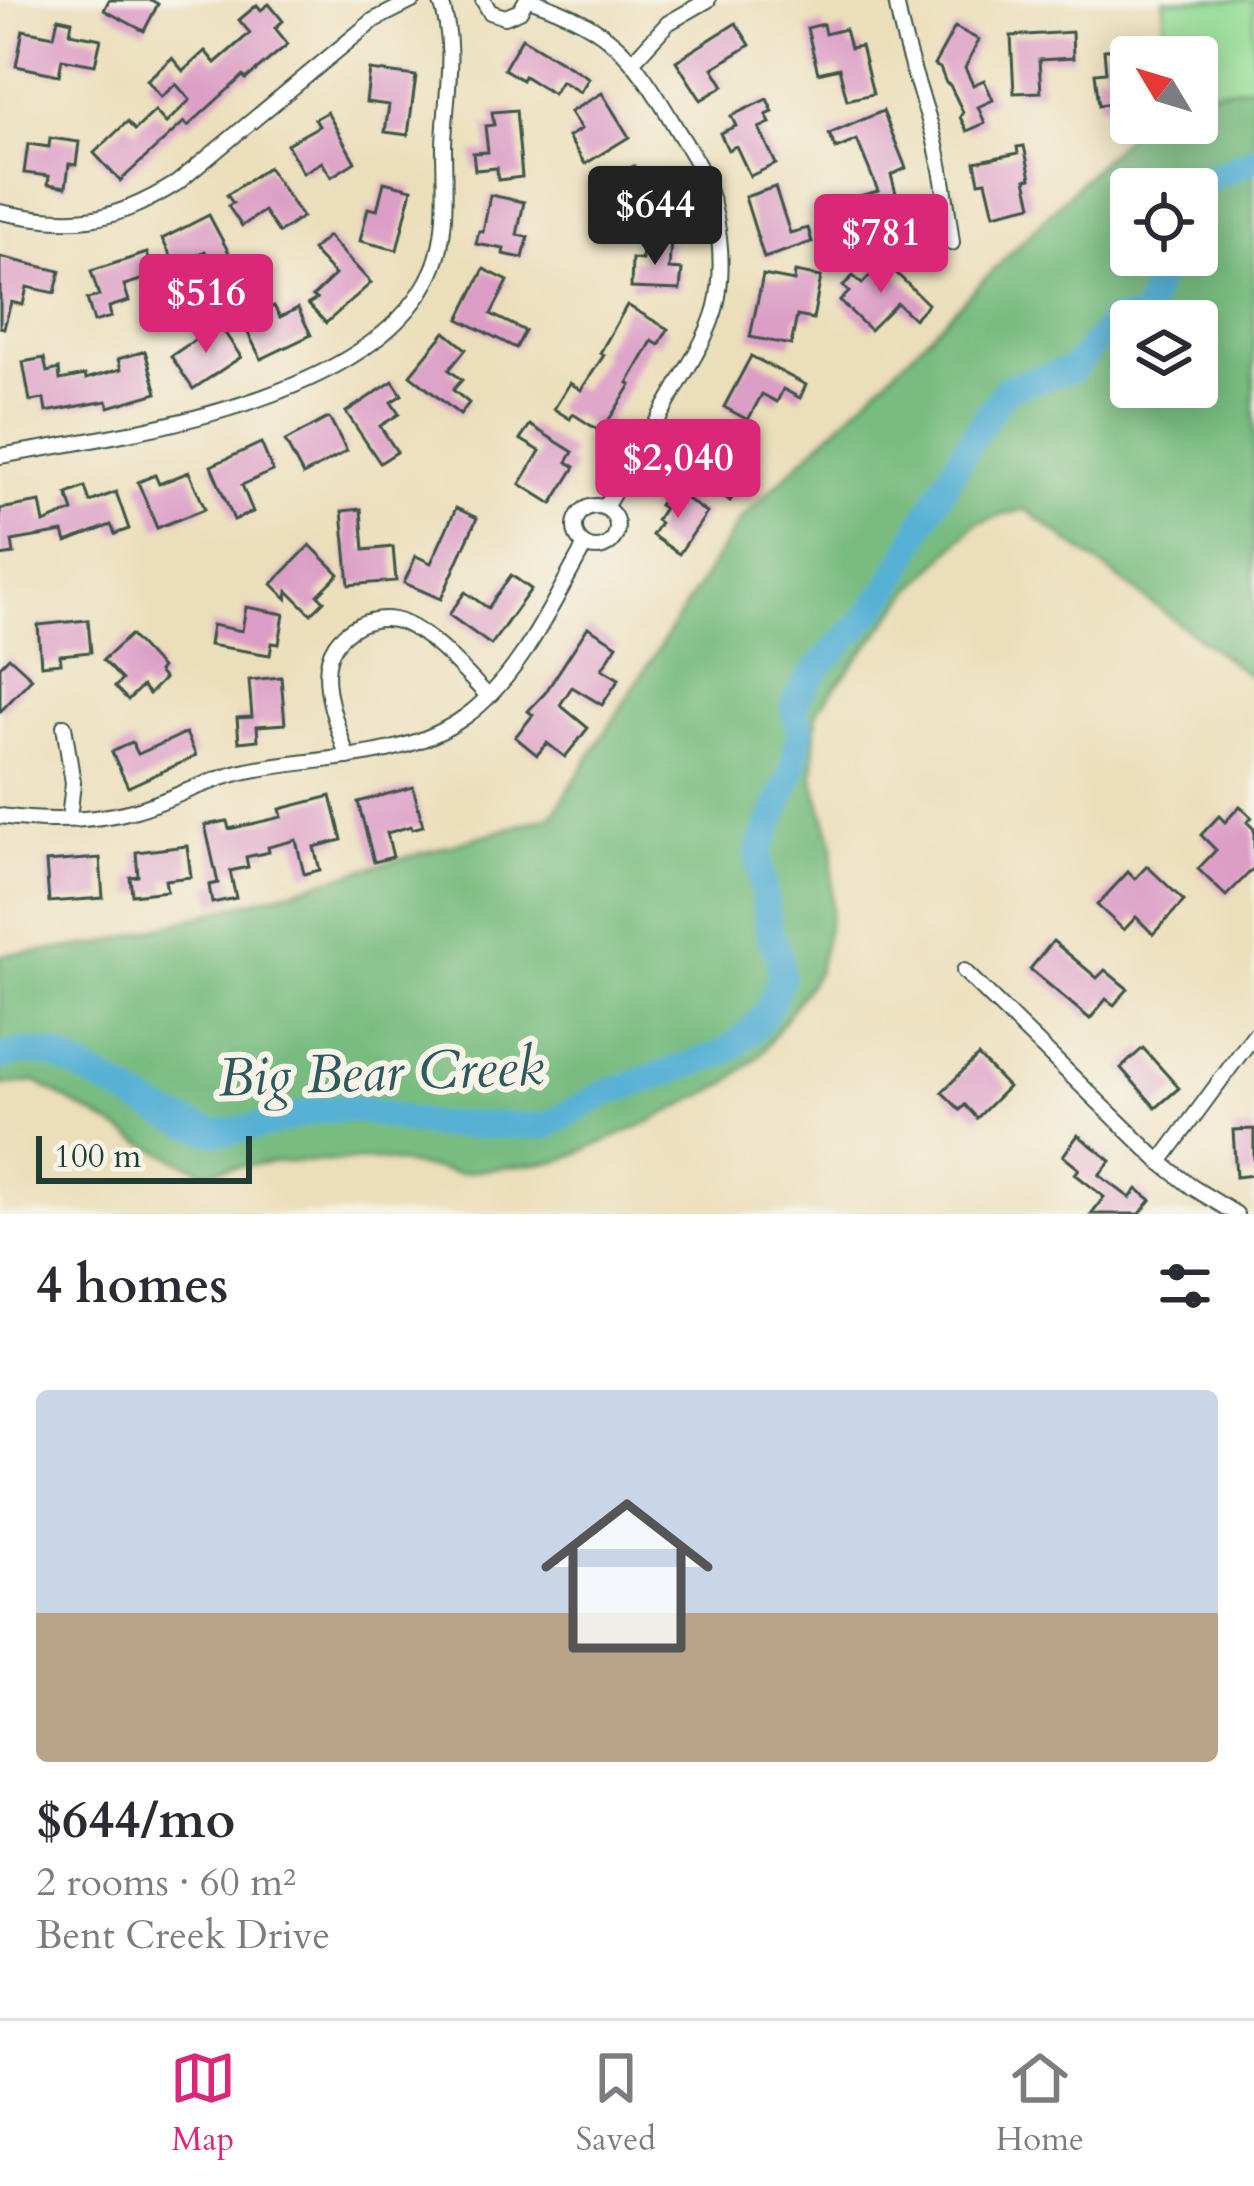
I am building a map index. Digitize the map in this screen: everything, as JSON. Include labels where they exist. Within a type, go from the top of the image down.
[{"type":"street","points":[[0,212],[90,221],[124,212],[156,196],[374,20],[414,0]]},
{"type":"street","points":[[0,457],[203,417],[352,358],[395,325],[434,269],[443,223],[449,35],[440,0]]},
{"type":"street","points":[[482,0],[490,12],[506,17],[529,0],[567,13],[613,42],[644,74],[701,172],[712,204],[721,278],[716,307],[705,336],[605,507]]},
{"type":"street","points":[[633,61],[668,23],[708,0]]},
{"type":"street","points":[[896,0],[901,34],[933,134],[952,243]]},
{"type":"street","points":[[590,506],[605,507],[617,523],[615,537],[599,548],[585,545],[575,532],[577,518],[590,506]]},
{"type":"street","points":[[0,816],[92,818],[137,809],[249,770],[347,757],[440,733],[488,696],[525,651],[585,545]]},
{"type":"street","points":[[347,757],[331,704],[326,666],[331,649],[364,622],[390,619],[414,629],[488,696]]},
{"type":"street","points":[[64,726],[73,783],[69,819]]},
{"type":"street","points":[[964,971],[1160,1162],[1236,1214]]},
{"type":"street","points":[[1160,1162],[1254,1035]]},
{"type":"green space","points":[[1164,0],[1254,0],[1254,86],[1218,90],[1218,36],[1165,36]]},
{"type":"green space","points":[[1254,86],[1254,679],[1025,509],[976,523],[913,589],[817,710],[813,778],[833,844],[831,913],[818,971],[761,1054],[727,1083],[560,1161],[458,1173],[381,1160],[278,1162],[202,1171],[140,1142],[36,1082],[0,1086],[0,955],[98,945],[552,816],[741,519],[1118,144],[1218,144],[1218,90]]},
{"type":"building","points":[[109,0],[158,4],[144,31],[104,10]]},
{"type":"building","points":[[269,4],[283,21],[275,28],[288,44],[246,79],[243,76],[188,126],[184,122],[120,181],[94,153],[127,122],[135,130],[155,111],[166,123],[190,100],[176,84],[161,97],[147,80],[172,58],[183,71],[205,51],[215,63],[250,33],[239,20],[257,5],[261,10]]},
{"type":"building","points":[[58,18],[72,21],[70,33],[101,39],[95,65],[62,59],[59,75],[16,66],[23,30],[54,36]]},
{"type":"building","points":[[736,23],[750,45],[713,68],[724,86],[701,100],[676,61]]},
{"type":"building","points":[[823,24],[825,34],[845,29],[850,48],[861,46],[873,94],[847,100],[839,68],[818,73],[807,28]]},
{"type":"building","points":[[955,27],[979,40],[965,68],[973,85],[984,80],[993,100],[978,107],[985,123],[967,131],[950,85],[934,65]]},
{"type":"building","points":[[1072,32],[1073,58],[1039,60],[1041,92],[1014,93],[1011,36]]},
{"type":"building","points":[[522,38],[589,78],[580,92],[561,81],[553,94],[504,69]]},
{"type":"building","points":[[1110,49],[1110,103],[1099,105],[1095,73],[1106,72],[1104,50]]},
{"type":"building","points":[[370,70],[416,76],[408,135],[385,132],[389,105],[366,102]]},
{"type":"building","points":[[602,93],[629,137],[585,164],[568,137],[581,129],[570,112]]},
{"type":"building","points":[[767,99],[773,112],[766,115],[770,123],[759,128],[776,164],[750,176],[736,146],[728,150],[720,133],[736,126],[731,116]]},
{"type":"building","points":[[516,110],[522,177],[498,180],[497,168],[475,170],[473,153],[488,152],[485,126],[494,125],[492,112]]},
{"type":"building","points":[[883,111],[906,168],[891,175],[908,237],[852,252],[847,230],[862,226],[855,197],[878,191],[857,140],[836,149],[829,134]]},
{"type":"building","points":[[327,112],[355,162],[331,177],[322,162],[303,173],[287,144],[319,126],[315,119]]},
{"type":"building","points":[[50,138],[79,142],[66,187],[48,184],[49,176],[24,173],[28,144],[49,147]]},
{"type":"building","points":[[1024,146],[1032,205],[994,214],[986,181],[979,182],[975,162],[1018,153],[1017,147]]},
{"type":"building","points":[[634,166],[648,195],[658,190],[667,209],[623,230],[600,183]]},
{"type":"building","points":[[268,167],[302,217],[279,233],[264,211],[242,226],[228,206],[233,203],[227,195]]},
{"type":"building","points":[[384,182],[412,189],[397,250],[360,241],[368,208],[377,210]]},
{"type":"building","points":[[775,187],[790,233],[808,228],[812,242],[764,258],[745,197]]},
{"type":"building","points":[[490,195],[524,202],[517,235],[528,237],[523,258],[476,244]]},
{"type":"building","points":[[209,215],[236,266],[218,275],[205,251],[176,266],[162,239]]},
{"type":"building","points":[[328,236],[371,283],[326,323],[308,304],[335,275],[312,250]]},
{"type":"building","points":[[644,239],[671,240],[669,269],[682,270],[680,290],[631,288],[632,259],[642,260]]},
{"type":"building","points":[[147,253],[154,276],[124,285],[129,301],[109,307],[111,317],[94,322],[87,299],[99,296],[91,271]]},
{"type":"building","points":[[0,257],[60,271],[55,293],[27,287],[23,305],[11,302],[4,328],[0,327]]},
{"type":"building","points":[[884,261],[928,304],[914,319],[897,303],[870,330],[840,301],[849,292],[843,286],[853,276],[862,284]]},
{"type":"building","points":[[484,269],[508,281],[491,314],[525,331],[516,348],[459,319]]},
{"type":"building","points":[[795,272],[821,277],[813,319],[797,316],[791,345],[750,337],[763,275],[794,281]]},
{"type":"building","points":[[627,305],[668,329],[659,345],[652,341],[601,432],[573,414],[570,419],[554,409],[570,383],[581,390]]},
{"type":"building","points":[[274,306],[280,317],[298,308],[311,335],[261,359],[242,321]]},
{"type":"building","points":[[219,324],[241,357],[193,389],[171,356]]},
{"type":"building","points":[[445,332],[466,349],[449,370],[462,380],[453,390],[469,403],[460,415],[410,375]]},
{"type":"building","points":[[145,351],[157,393],[109,407],[107,401],[46,412],[44,399],[30,401],[23,362],[44,358],[47,372],[59,369],[60,380],[85,375],[86,379],[121,369],[118,359]]},
{"type":"building","points":[[751,356],[806,385],[800,398],[783,389],[777,402],[762,394],[748,420],[724,407]]},
{"type":"building","points":[[393,381],[402,395],[391,402],[399,414],[380,426],[397,452],[380,463],[346,412]]},
{"type":"building","points":[[326,419],[347,451],[303,475],[285,441]]},
{"type":"building","points":[[530,425],[573,452],[567,462],[575,467],[552,504],[520,484],[540,451],[520,439]]},
{"type":"building","points":[[705,427],[729,443],[735,435],[755,448],[734,479],[742,484],[730,501],[693,475],[709,452],[695,443]]},
{"type":"building","points":[[261,443],[273,471],[242,485],[253,512],[234,520],[211,466]]},
{"type":"building","points":[[189,472],[205,509],[157,528],[138,482],[155,475],[159,484]]},
{"type":"building","points":[[85,487],[90,502],[116,492],[129,529],[115,534],[111,525],[66,542],[63,532],[12,541],[14,554],[0,556],[0,509],[40,502],[44,523],[73,511],[67,494]]},
{"type":"building","points":[[671,488],[707,513],[679,554],[652,535],[664,508],[659,505]]},
{"type":"building","points":[[456,508],[477,518],[441,599],[404,583],[416,556],[431,563]]},
{"type":"building","points":[[361,509],[364,550],[393,547],[396,581],[349,585],[342,511]]},
{"type":"building","points":[[310,545],[339,574],[318,595],[324,601],[311,614],[288,591],[287,599],[272,584]]},
{"type":"building","points":[[511,575],[531,589],[491,645],[449,615],[465,592],[488,608]]},
{"type":"building","points":[[246,607],[284,614],[279,644],[272,643],[270,655],[209,645],[212,625],[242,631]]},
{"type":"building","points":[[88,620],[91,652],[60,655],[61,663],[41,665],[38,625]]},
{"type":"building","points":[[588,627],[617,645],[602,669],[619,679],[602,705],[572,687],[560,705],[588,728],[565,757],[547,743],[537,755],[515,737]]},
{"type":"building","points":[[130,635],[161,668],[158,672],[164,679],[149,694],[142,686],[128,700],[115,687],[122,680],[103,660]]},
{"type":"building","points":[[9,657],[32,678],[0,712],[0,666]]},
{"type":"building","points":[[281,677],[285,724],[257,726],[258,740],[239,742],[237,718],[252,717],[249,680]]},
{"type":"building","points":[[186,733],[196,756],[128,787],[112,752],[132,742],[138,754]]},
{"type":"building","points":[[413,787],[423,826],[387,833],[393,857],[374,862],[358,802]]},
{"type":"building","points":[[331,796],[342,840],[314,847],[320,870],[304,874],[296,840],[268,847],[269,852],[246,857],[248,867],[230,871],[236,898],[212,903],[209,885],[218,883],[205,825],[227,821],[229,829],[282,817],[280,809]]},
{"type":"building","points":[[1240,806],[1252,818],[1247,822],[1254,829],[1254,868],[1226,896],[1198,869],[1216,850],[1201,835],[1219,816],[1225,822]]},
{"type":"building","points":[[187,846],[191,877],[165,880],[167,891],[132,895],[130,877],[138,876],[136,852]]},
{"type":"building","points":[[100,858],[103,898],[49,902],[46,862]]},
{"type":"building","points":[[1147,866],[1184,901],[1153,934],[1136,917],[1124,930],[1097,905],[1128,872],[1135,879]]},
{"type":"building","points":[[1053,941],[1097,978],[1105,970],[1128,989],[1114,1005],[1106,999],[1090,1019],[1030,969]]},
{"type":"building","points":[[1143,1048],[1179,1088],[1156,1108],[1121,1068]]},
{"type":"building","points":[[978,1056],[1008,1087],[977,1118],[965,1105],[960,1110],[942,1092]]},
{"type":"building","points":[[1254,1129],[1254,1175],[1236,1177],[1233,1130]]},
{"type":"building","points":[[1078,1135],[1111,1161],[1099,1175],[1130,1198],[1137,1189],[1151,1200],[1140,1214],[1091,1214],[1104,1197],[1075,1174],[1079,1169],[1063,1156]]},
{"type":"waterway","name":"Big Bear Creek","points":[[1218,175],[1254,159]]},
{"type":"waterway","name":"Big Bear Creek","points":[[1150,300],[1158,276]]},
{"type":"waterway","name":"Big Bear Creek","points":[[0,1057],[27,1052],[54,1055],[170,1117],[213,1132],[230,1132],[315,1111],[349,1108],[433,1125],[546,1126],[602,1095],[724,1053],[768,1010],[781,977],[758,854],[793,771],[800,730],[796,698],[895,578],[968,444],[1006,388],[1073,369],[1110,326]]}]
